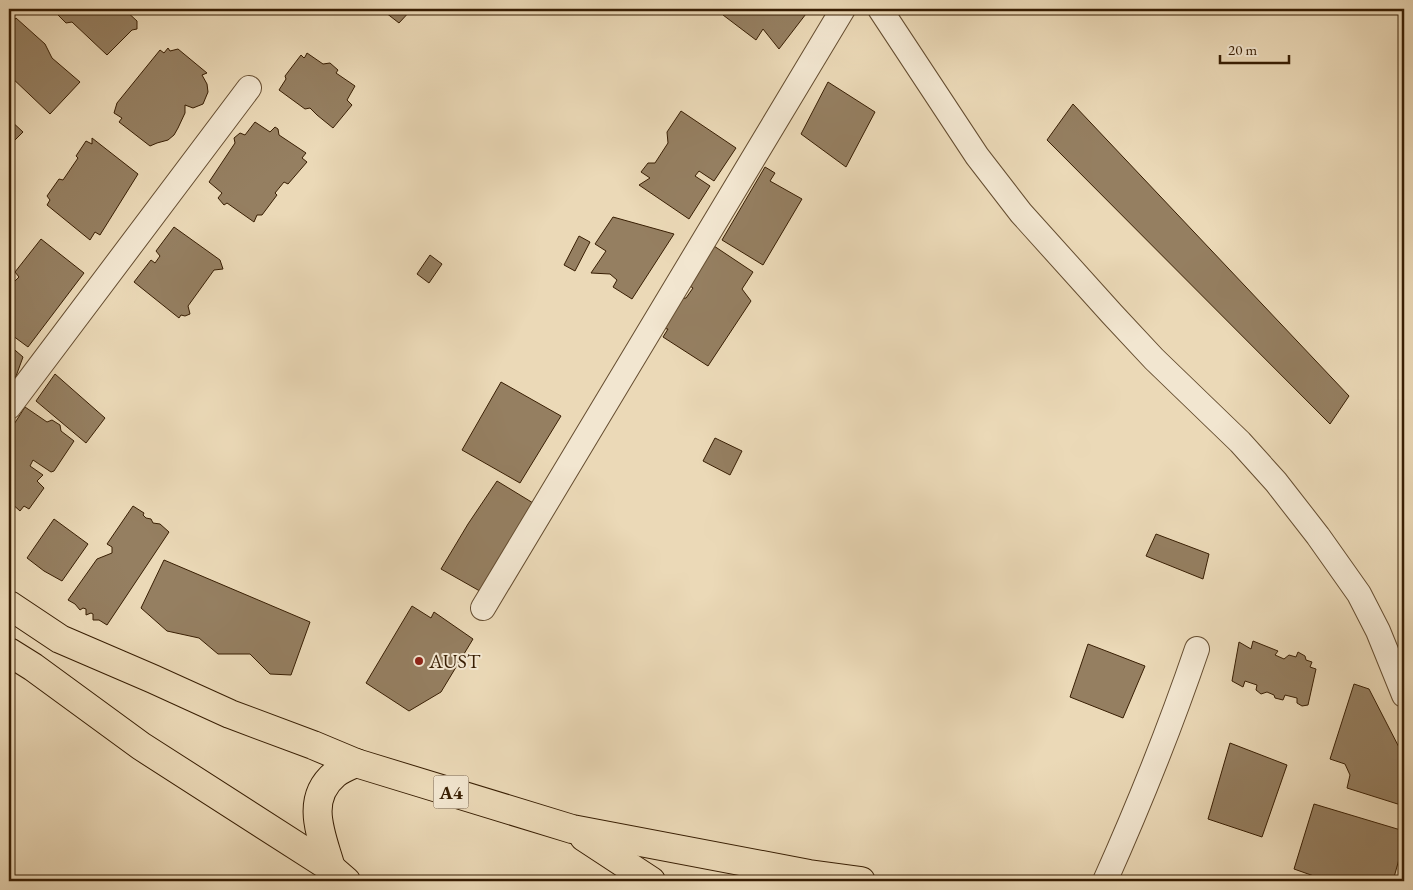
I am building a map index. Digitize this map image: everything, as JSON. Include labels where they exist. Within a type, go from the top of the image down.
[{"type":"highway","name":"A4","points":[[9,605],[60,639],[153,678],[230,714],[356,763],[572,829],[809,874],[861,881]]},
{"type":"highway","points":[[9,652],[33,667],[141,746],[338,875]]},
{"type":"highway","points":[[338,875],[318,820],[318,799],[324,785],[336,773],[356,763]]},
{"type":"highway","points":[[572,829],[643,878]]},
{"type":"street","points":[[483,608],[843,9]]},
{"type":"street","points":[[880,9],[977,156],[1021,213],[1112,314],[1246,449],[1276,482],[1318,536],[1359,594],[1378,631],[1404,695]]},
{"type":"street","points":[[9,408],[249,88]]},
{"type":"street","points":[[1105,881],[1136,811],[1198,649]]},
{"type":"building","points":[[52,9],[124,9],[137,21],[137,29],[132,30],[107,55],[72,22],[66,23]]},
{"type":"building","points":[[381,9],[412,9],[399,23]]},
{"type":"building","points":[[728,9],[809,10],[779,49],[763,29],[756,40],[723,15]]},
{"type":"building","points":[[16,18],[45,44],[52,58],[80,82],[50,114],[9,75],[9,26]]},
{"type":"building","points":[[168,48],[170,51],[178,49],[207,73],[202,75],[207,84],[208,92],[203,104],[193,108],[185,105],[185,113],[174,135],[168,140],[150,146],[119,122],[122,118],[114,113],[117,103],[160,50],[164,53]]},
{"type":"building","points":[[307,53],[323,64],[330,63],[338,70],[336,73],[355,86],[347,100],[352,105],[333,128],[310,108],[305,109],[279,90],[286,79],[285,76],[301,55],[304,58]]},
{"type":"building","points":[[828,82],[875,112],[846,167],[801,134]]},
{"type":"building","points":[[1073,104],[1349,396],[1330,424],[1047,140]]},
{"type":"building","points":[[681,111],[736,148],[714,181],[699,171],[695,176],[710,186],[689,219],[639,185],[650,178],[641,172],[648,163],[655,163],[668,143],[667,132]]},
{"type":"building","points":[[9,119],[23,132],[9,146]]},
{"type":"building","points":[[255,122],[270,132],[275,127],[278,129],[279,135],[306,153],[302,158],[307,162],[288,184],[284,182],[262,215],[257,215],[254,222],[227,203],[224,205],[218,198],[222,193],[209,182],[235,143],[234,138],[240,133],[245,135]]},
{"type":"building","points":[[92,138],[138,174],[100,235],[95,232],[90,240],[47,205],[50,200],[47,196],[59,179],[63,180],[78,158],[76,156],[86,141],[92,144]]},
{"type":"building","points":[[765,167],[775,173],[770,181],[802,199],[763,265],[722,240]]},
{"type":"building","points":[[613,217],[674,234],[632,299],[613,287],[617,280],[610,274],[591,273],[606,251],[595,244]]},
{"type":"building","points":[[174,227],[220,260],[223,269],[214,270],[188,306],[190,314],[181,315],[179,318],[134,282],[151,260],[155,263],[160,256],[156,251]]},
{"type":"building","points":[[579,236],[590,242],[575,271],[564,265]]},
{"type":"building","points":[[41,239],[84,273],[28,347],[9,333],[9,281],[14,282],[19,277],[15,272]]},
{"type":"building","points":[[708,242],[753,272],[742,289],[751,301],[708,366],[663,337],[668,329],[661,328],[677,299],[686,298],[693,288],[682,281]]},
{"type":"building","points":[[430,255],[442,264],[429,283],[417,274]]},
{"type":"building","points":[[9,345],[23,357],[15,379],[9,385]]},
{"type":"building","points":[[55,374],[105,418],[86,443],[36,401]]},
{"type":"building","points":[[501,382],[561,416],[520,483],[462,450]]},
{"type":"building","points":[[25,407],[47,422],[52,420],[60,425],[61,431],[74,441],[54,471],[51,472],[33,460],[30,466],[43,475],[37,481],[44,488],[29,509],[24,506],[20,511],[10,502],[12,500],[9,497],[9,432]]},
{"type":"building","points":[[715,438],[742,451],[730,475],[703,461]]},
{"type":"building","name":"AUST","points":[[497,481],[538,506],[485,594],[441,569]]},
{"type":"building","points":[[133,506],[144,513],[143,515],[146,518],[151,519],[153,523],[160,524],[169,532],[107,625],[99,620],[93,620],[93,614],[86,615],[86,609],[80,610],[68,600],[97,559],[112,553],[112,547],[107,544]]},
{"type":"building","points":[[54,519],[88,544],[62,581],[44,571],[27,558]]},
{"type":"building","points":[[1156,534],[1209,554],[1203,579],[1146,556]]},
{"type":"building","points":[[164,560],[310,622],[291,675],[270,674],[250,654],[218,654],[199,638],[167,631],[141,608]]},
{"type":"building","name":"AUST","points":[[412,606],[431,618],[434,612],[473,639],[441,692],[409,711],[366,683]]},
{"type":"building","points":[[1253,641],[1278,651],[1275,655],[1284,659],[1289,655],[1296,657],[1298,652],[1305,656],[1306,660],[1312,662],[1310,667],[1316,669],[1308,705],[1302,706],[1297,703],[1297,698],[1285,695],[1283,700],[1275,698],[1274,695],[1267,692],[1261,694],[1256,690],[1257,685],[1245,681],[1243,687],[1232,681],[1239,642],[1251,649]]},
{"type":"building","points":[[1088,644],[1145,666],[1123,718],[1070,697]]},
{"type":"building","points":[[1354,684],[1369,689],[1404,757],[1404,806],[1347,788],[1350,775],[1345,764],[1330,759]]},
{"type":"building","points":[[1230,743],[1287,765],[1262,837],[1208,819]]},
{"type":"building","points":[[1314,804],[1404,831],[1404,841],[1393,881],[1328,881],[1294,869]]},
{"type":"place","name":"AUST","points":[[419,661]]}]
